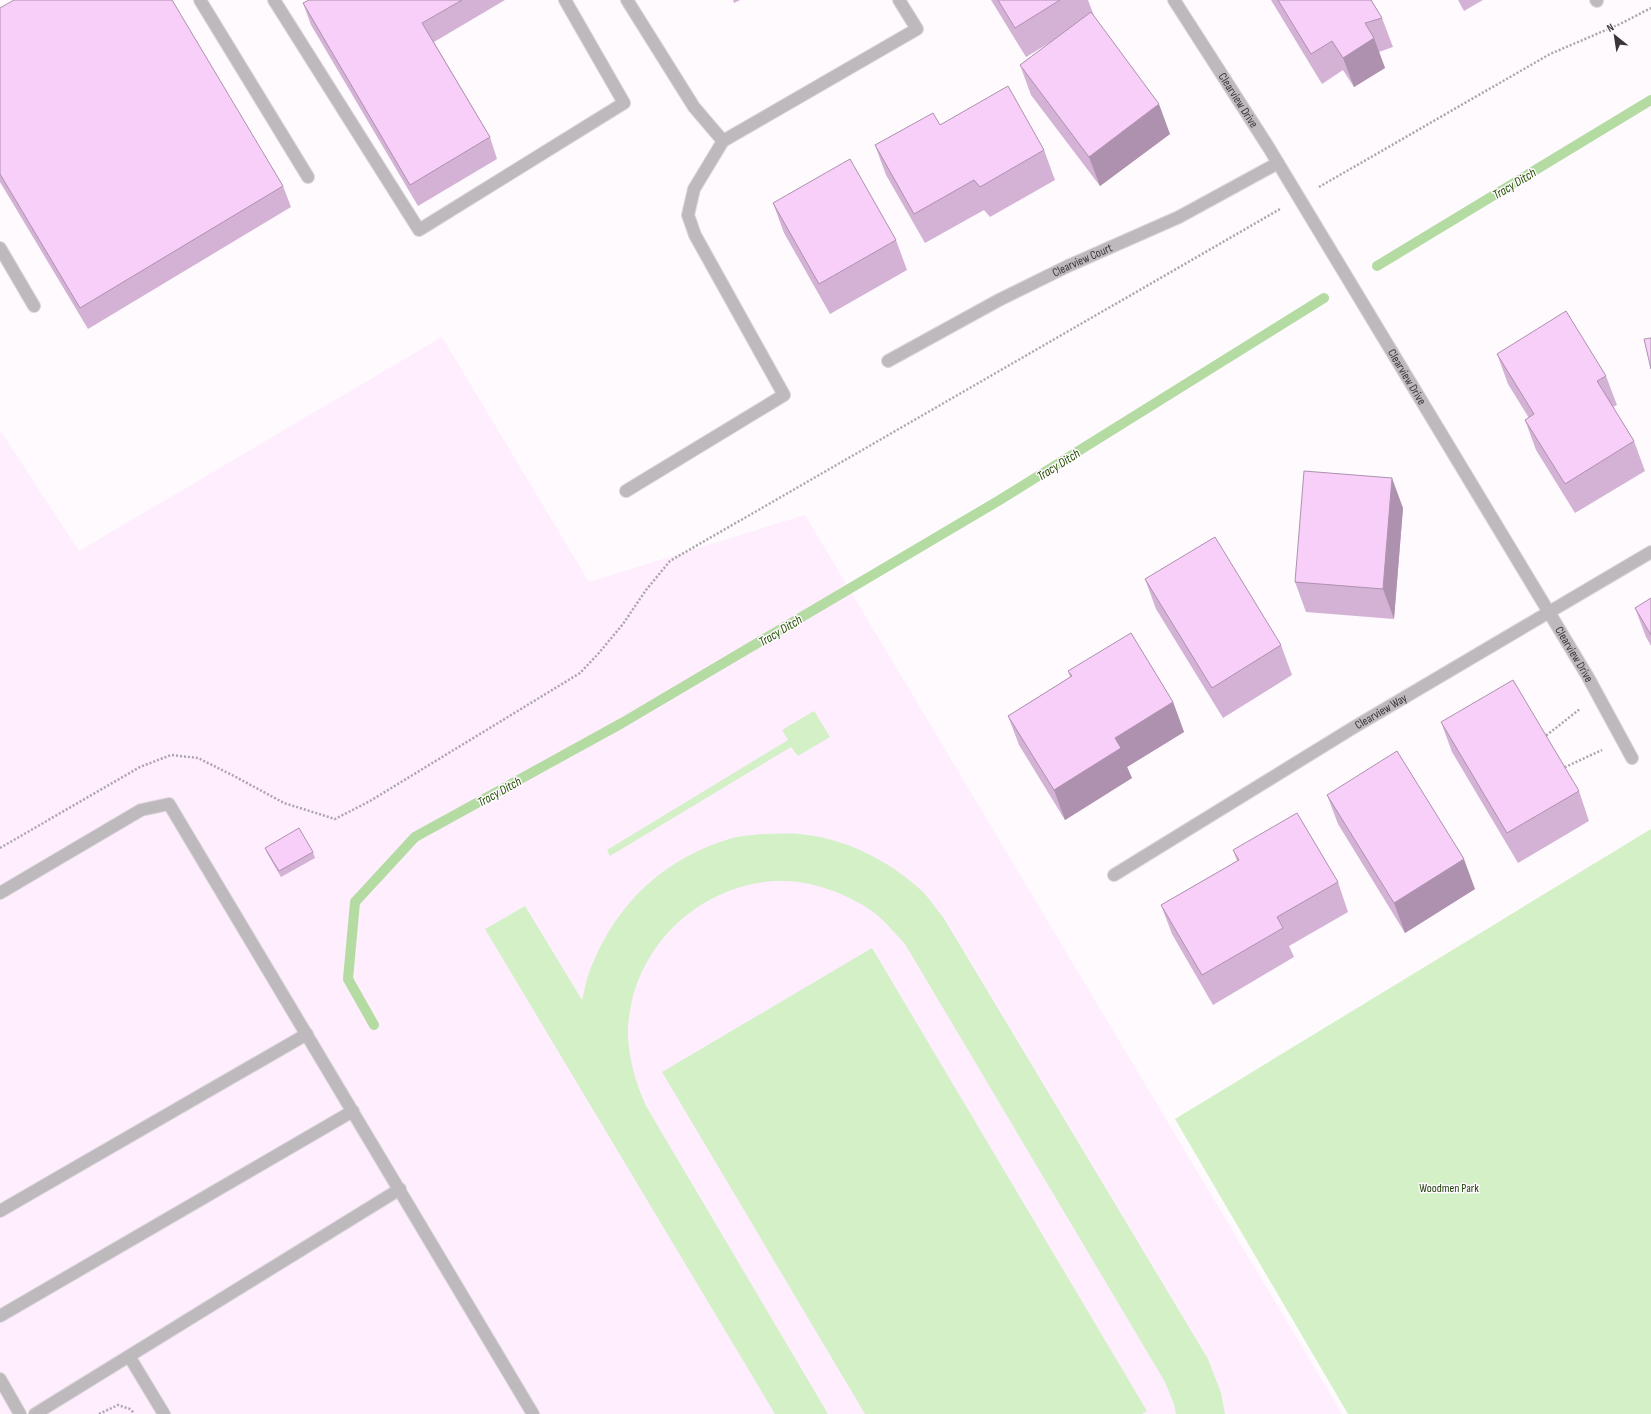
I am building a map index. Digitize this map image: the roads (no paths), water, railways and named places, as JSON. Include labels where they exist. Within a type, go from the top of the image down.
[{"type":"street","points":[[200,0],[308,177]]},
{"type":"street","points":[[274,0],[418,230],[624,103],[565,0]]},
{"type":"street","points":[[627,0],[694,107],[723,141]]},
{"type":"street","points":[[626,491],[784,394],[695,235],[688,215],[694,190],[723,141],[917,29],[899,0]]},
{"type":"street","name":"Clearview Drive","points":[[1174,0],[1278,163],[1549,612],[1632,758]]},
{"type":"street","name":"Clearview Court","points":[[888,361],[999,300],[1068,266],[1179,217],[1278,163]]},
{"type":"street","points":[[0,248],[34,306]]},
{"type":"street","name":"Clearview Way","points":[[1114,875],[1356,726],[1651,552]]},
{"type":"street","points":[[0,893],[141,810],[169,804],[533,1414]]},
{"type":"street","points":[[0,1211],[307,1034]]},
{"type":"street","points":[[0,1316],[353,1111]]},
{"type":"street","points":[[35,1414],[400,1189]]},
{"type":"street","points":[[129,1356],[164,1414]]},
{"type":"street","points":[[0,1379],[20,1414]]},
{"type":"waterway","name":"Tracy Ditch","points":[[1377,266],[1651,100]]},
{"type":"waterway","name":"Tracy Ditch","points":[[374,1025],[348,979],[355,902],[415,837],[622,723],[998,501],[1324,298]]},
{"type":"park label","name":"Woodmen Park","points":[[1449,1188]]}]
